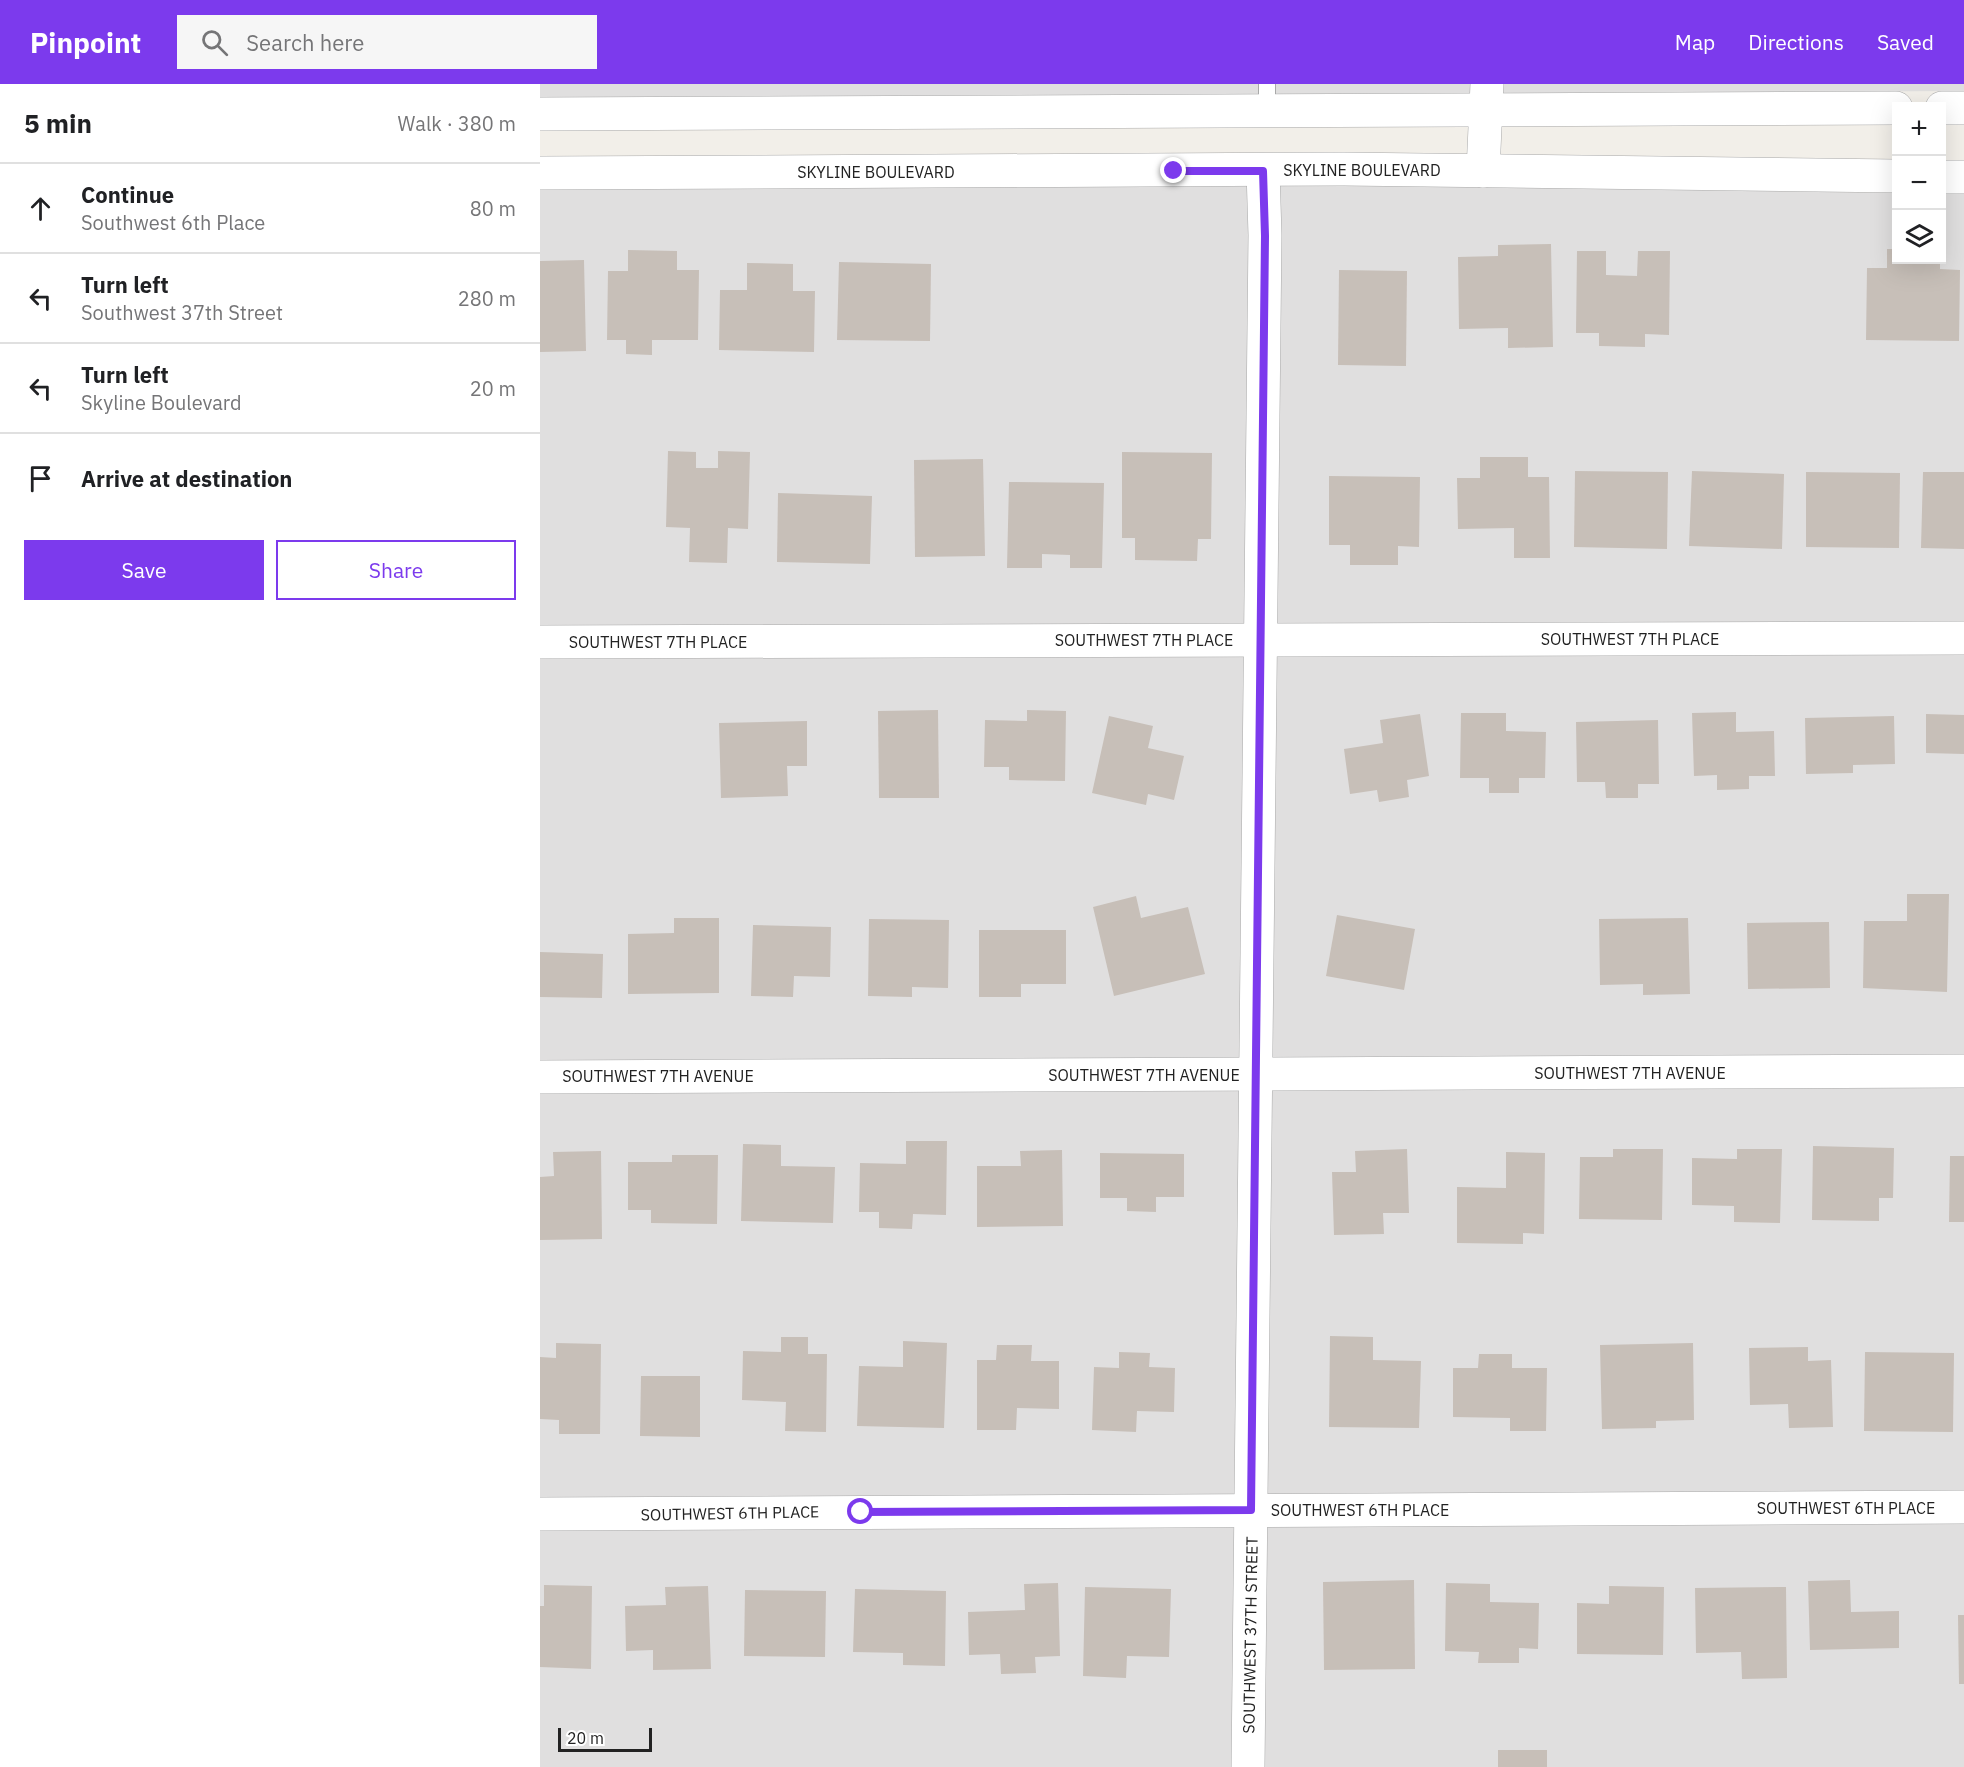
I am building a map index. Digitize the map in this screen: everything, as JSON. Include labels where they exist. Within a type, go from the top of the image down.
[{"type":"street","points":[[540,114],[1267,97],[1486,97],[1892,108]]},
{"type":"street","points":[[1483,171],[1486,97]]},
{"type":"street","points":[[1946,108],[1964,108]]},
{"type":"street","name":"SOUTHWEST 37TH STREET","points":[[1248,1767],[1263,171]]},
{"type":"street","name":"SKYLINE BOULEVARD","points":[[540,172],[1483,171],[1892,176]]},
{"type":"street","points":[[1946,177],[1964,177]]},
{"type":"street","name":"SOUTHWEST 7TH PLACE","points":[[540,642],[1964,638]]},
{"type":"street","name":"SOUTHWEST 7TH AVENUE","points":[[540,1077],[1964,1071]]},
{"type":"street","name":"SOUTHWEST 6TH PLACE","points":[[540,1514],[1964,1507]]},
{"type":"shaded area","points":[[540,84],[1964,84],[1964,91],[540,98]]},
{"type":"shaded area","points":[[1344,185],[1892,193],[1892,264],[1946,264],[1946,194],[1964,194],[1964,1767],[540,1767],[540,189]]},
{"type":"building","points":[[1551,244],[1553,347],[1508,348],[1508,328],[1459,329],[1458,257],[1498,256],[1498,245]]},
{"type":"building","points":[[1887,249],[1892,249],[1892,264],[1940,264],[1940,269],[1960,270],[1959,341],[1866,340],[1867,268],[1887,268]]},
{"type":"building","points":[[628,250],[677,251],[677,270],[699,270],[698,340],[652,340],[652,355],[626,354],[626,340],[607,340],[608,271],[628,271]]},
{"type":"building","points":[[1577,251],[1606,251],[1606,275],[1637,276],[1638,251],[1670,251],[1669,335],[1645,334],[1645,347],[1599,346],[1599,333],[1576,333]]},
{"type":"building","points":[[584,260],[586,351],[540,352],[540,261]]},
{"type":"building","points":[[839,262],[931,264],[930,341],[837,340]]},
{"type":"building","points":[[747,263],[793,264],[793,291],[815,291],[814,352],[719,350],[720,290],[747,290]]},
{"type":"building","points":[[1339,270],[1407,271],[1406,366],[1338,365]]},
{"type":"building","points":[[668,451],[696,452],[696,468],[718,468],[718,451],[750,452],[748,529],[728,528],[727,563],[689,562],[690,528],[666,527]]},
{"type":"building","points":[[1122,452],[1212,453],[1211,539],[1198,539],[1197,561],[1135,560],[1135,538],[1122,538]]},
{"type":"building","points":[[1480,457],[1528,457],[1528,477],[1549,477],[1550,558],[1514,558],[1514,528],[1458,529],[1457,478],[1480,478]]},
{"type":"building","points":[[983,459],[985,556],[915,557],[914,460]]},
{"type":"building","points":[[1575,471],[1668,472],[1667,549],[1574,547]]},
{"type":"building","points":[[1692,471],[1784,474],[1782,549],[1689,546]]},
{"type":"building","points":[[1806,472],[1900,473],[1899,548],[1806,547]]},
{"type":"building","points":[[1923,472],[1964,472],[1964,549],[1921,548]]},
{"type":"building","points":[[1329,476],[1420,477],[1419,547],[1398,546],[1398,565],[1350,565],[1350,545],[1329,545]]},
{"type":"building","points":[[1009,482],[1104,483],[1102,568],[1070,568],[1070,555],[1042,554],[1042,568],[1007,568]]},
{"type":"building","points":[[778,493],[872,496],[870,564],[777,562]]},
{"type":"building","points":[[938,710],[939,798],[879,798],[878,711]]},
{"type":"building","points":[[1027,710],[1066,711],[1065,781],[1009,780],[1009,767],[984,767],[985,720],[1027,721]]},
{"type":"building","points":[[1736,712],[1736,732],[1774,731],[1775,776],[1749,776],[1749,789],[1717,790],[1717,775],[1694,776],[1692,713]]},
{"type":"building","points":[[1461,713],[1506,713],[1506,731],[1546,732],[1545,778],[1519,778],[1519,793],[1489,793],[1489,778],[1460,778]]},
{"type":"building","points":[[1420,714],[1429,776],[1407,780],[1409,797],[1379,802],[1377,790],[1350,794],[1344,749],[1383,743],[1380,720]]},
{"type":"building","points":[[1926,714],[1964,715],[1964,754],[1926,753]]},
{"type":"building","points":[[1109,716],[1153,726],[1148,748],[1184,756],[1174,800],[1148,794],[1146,805],[1092,793]]},
{"type":"building","points":[[1894,716],[1895,764],[1853,765],[1853,773],[1806,774],[1805,718]]},
{"type":"building","points":[[1658,720],[1659,784],[1638,784],[1638,798],[1606,798],[1605,782],[1577,782],[1576,722]]},
{"type":"building","points":[[807,721],[807,766],[787,766],[788,796],[721,798],[719,723]]},
{"type":"building","points":[[1907,894],[1949,894],[1947,992],[1863,988],[1864,921],[1907,921]]},
{"type":"building","points":[[1136,896],[1141,918],[1188,907],[1205,974],[1114,996],[1093,907]]},
{"type":"building","points":[[1337,915],[1415,929],[1404,990],[1326,976]]},
{"type":"building","points":[[674,918],[719,918],[719,993],[628,994],[628,934],[674,933]]},
{"type":"building","points":[[1688,918],[1690,994],[1643,995],[1643,984],[1600,985],[1599,919]]},
{"type":"building","points":[[869,919],[949,920],[948,988],[912,987],[912,997],[868,996]]},
{"type":"building","points":[[1829,922],[1830,988],[1748,989],[1747,923]]},
{"type":"building","points":[[753,925],[831,927],[830,977],[794,976],[793,997],[751,996]]},
{"type":"building","points":[[979,930],[1066,930],[1066,984],[1021,984],[1021,997],[979,997]]},
{"type":"building","points":[[540,952],[603,954],[602,998],[540,997]]},
{"type":"building","points":[[906,1141],[947,1141],[946,1215],[913,1214],[912,1229],[879,1228],[879,1212],[859,1212],[860,1163],[906,1164]]},
{"type":"building","points":[[743,1144],[781,1145],[781,1166],[835,1167],[833,1223],[741,1221]]},
{"type":"building","points":[[1813,1146],[1894,1148],[1893,1198],[1879,1198],[1879,1221],[1812,1220]]},
{"type":"building","points":[[1407,1149],[1409,1213],[1383,1213],[1384,1234],[1334,1235],[1332,1172],[1356,1172],[1355,1151]]},
{"type":"building","points":[[1613,1149],[1663,1149],[1662,1220],[1579,1219],[1580,1157],[1613,1157]]},
{"type":"building","points":[[1737,1149],[1782,1149],[1780,1223],[1734,1222],[1734,1206],[1692,1205],[1692,1158],[1737,1159]]},
{"type":"building","points":[[1062,1150],[1063,1226],[977,1227],[977,1166],[1021,1166],[1020,1151]]},
{"type":"building","points":[[601,1151],[602,1239],[540,1240],[540,1177],[554,1176],[553,1152]]},
{"type":"building","points":[[1506,1152],[1545,1153],[1544,1234],[1523,1233],[1523,1244],[1457,1243],[1457,1187],[1506,1188]]},
{"type":"building","points":[[1100,1153],[1184,1154],[1184,1197],[1156,1197],[1156,1212],[1127,1211],[1127,1198],[1100,1198]]},
{"type":"building","points":[[672,1155],[718,1155],[717,1224],[651,1223],[651,1210],[628,1210],[628,1162],[672,1162]]},
{"type":"building","points":[[1950,1156],[1964,1156],[1964,1222],[1949,1222]]},
{"type":"building","points":[[1330,1336],[1373,1337],[1373,1360],[1421,1361],[1419,1428],[1329,1427]]},
{"type":"building","points":[[781,1337],[808,1337],[808,1354],[827,1354],[826,1432],[785,1431],[786,1402],[742,1400],[743,1351],[781,1352]]},
{"type":"building","points":[[903,1341],[947,1343],[944,1428],[857,1426],[859,1366],[903,1367]]},
{"type":"building","points":[[556,1343],[601,1344],[600,1434],[559,1434],[559,1420],[540,1419],[540,1357],[556,1358]]},
{"type":"building","points":[[1693,1343],[1694,1420],[1656,1421],[1656,1428],[1602,1429],[1600,1345]]},
{"type":"building","points":[[997,1345],[1032,1345],[1031,1361],[1059,1361],[1059,1409],[1017,1408],[1016,1430],[977,1430],[977,1360],[996,1360]]},
{"type":"building","points":[[1808,1347],[1808,1361],[1831,1360],[1833,1427],[1789,1428],[1788,1404],[1750,1405],[1749,1348]]},
{"type":"building","points":[[1119,1352],[1150,1353],[1149,1367],[1175,1368],[1174,1412],[1137,1411],[1136,1432],[1092,1430],[1094,1367],[1119,1368]]},
{"type":"building","points":[[1865,1352],[1954,1353],[1953,1432],[1864,1431]]},
{"type":"building","points":[[1479,1354],[1512,1354],[1512,1368],[1547,1368],[1546,1431],[1510,1431],[1510,1418],[1453,1417],[1453,1368],[1478,1368]]},
{"type":"building","points":[[641,1376],[700,1376],[700,1437],[640,1436]]},
{"type":"building","points":[[1414,1580],[1415,1669],[1324,1670],[1323,1582]]},
{"type":"building","points":[[1850,1580],[1851,1612],[1899,1611],[1899,1648],[1810,1650],[1808,1581]]},
{"type":"building","points":[[1058,1583],[1060,1656],[1035,1657],[1036,1673],[1001,1674],[1000,1654],[969,1655],[968,1612],[1025,1610],[1024,1584]]},
{"type":"building","points":[[1446,1583],[1490,1584],[1490,1602],[1539,1603],[1538,1649],[1519,1648],[1519,1663],[1478,1663],[1479,1652],[1445,1651]]},
{"type":"building","points":[[544,1585],[592,1586],[591,1669],[540,1667],[540,1606],[544,1606]]},
{"type":"building","points":[[708,1586],[711,1669],[653,1670],[653,1650],[626,1651],[625,1606],[666,1605],[665,1587]]},
{"type":"building","points":[[1609,1586],[1664,1587],[1663,1655],[1577,1654],[1577,1603],[1609,1604]]},
{"type":"building","points":[[1085,1587],[1171,1589],[1169,1657],[1127,1656],[1126,1678],[1083,1676]]},
{"type":"building","points":[[1786,1587],[1787,1678],[1742,1679],[1741,1652],[1696,1653],[1695,1588]]},
{"type":"building","points":[[855,1589],[946,1591],[945,1666],[903,1665],[903,1653],[853,1652]]},
{"type":"building","points":[[745,1590],[826,1591],[825,1657],[744,1656]]},
{"type":"building","points":[[1958,1615],[1964,1615],[1964,1684],[1959,1684]]},
{"type":"building","points":[[1498,1750],[1547,1750],[1547,1767],[1498,1767]]},
{"type":"route","points":[[861,1512],[1251,1510],[1265,236],[1263,171],[1174,171]]}]
